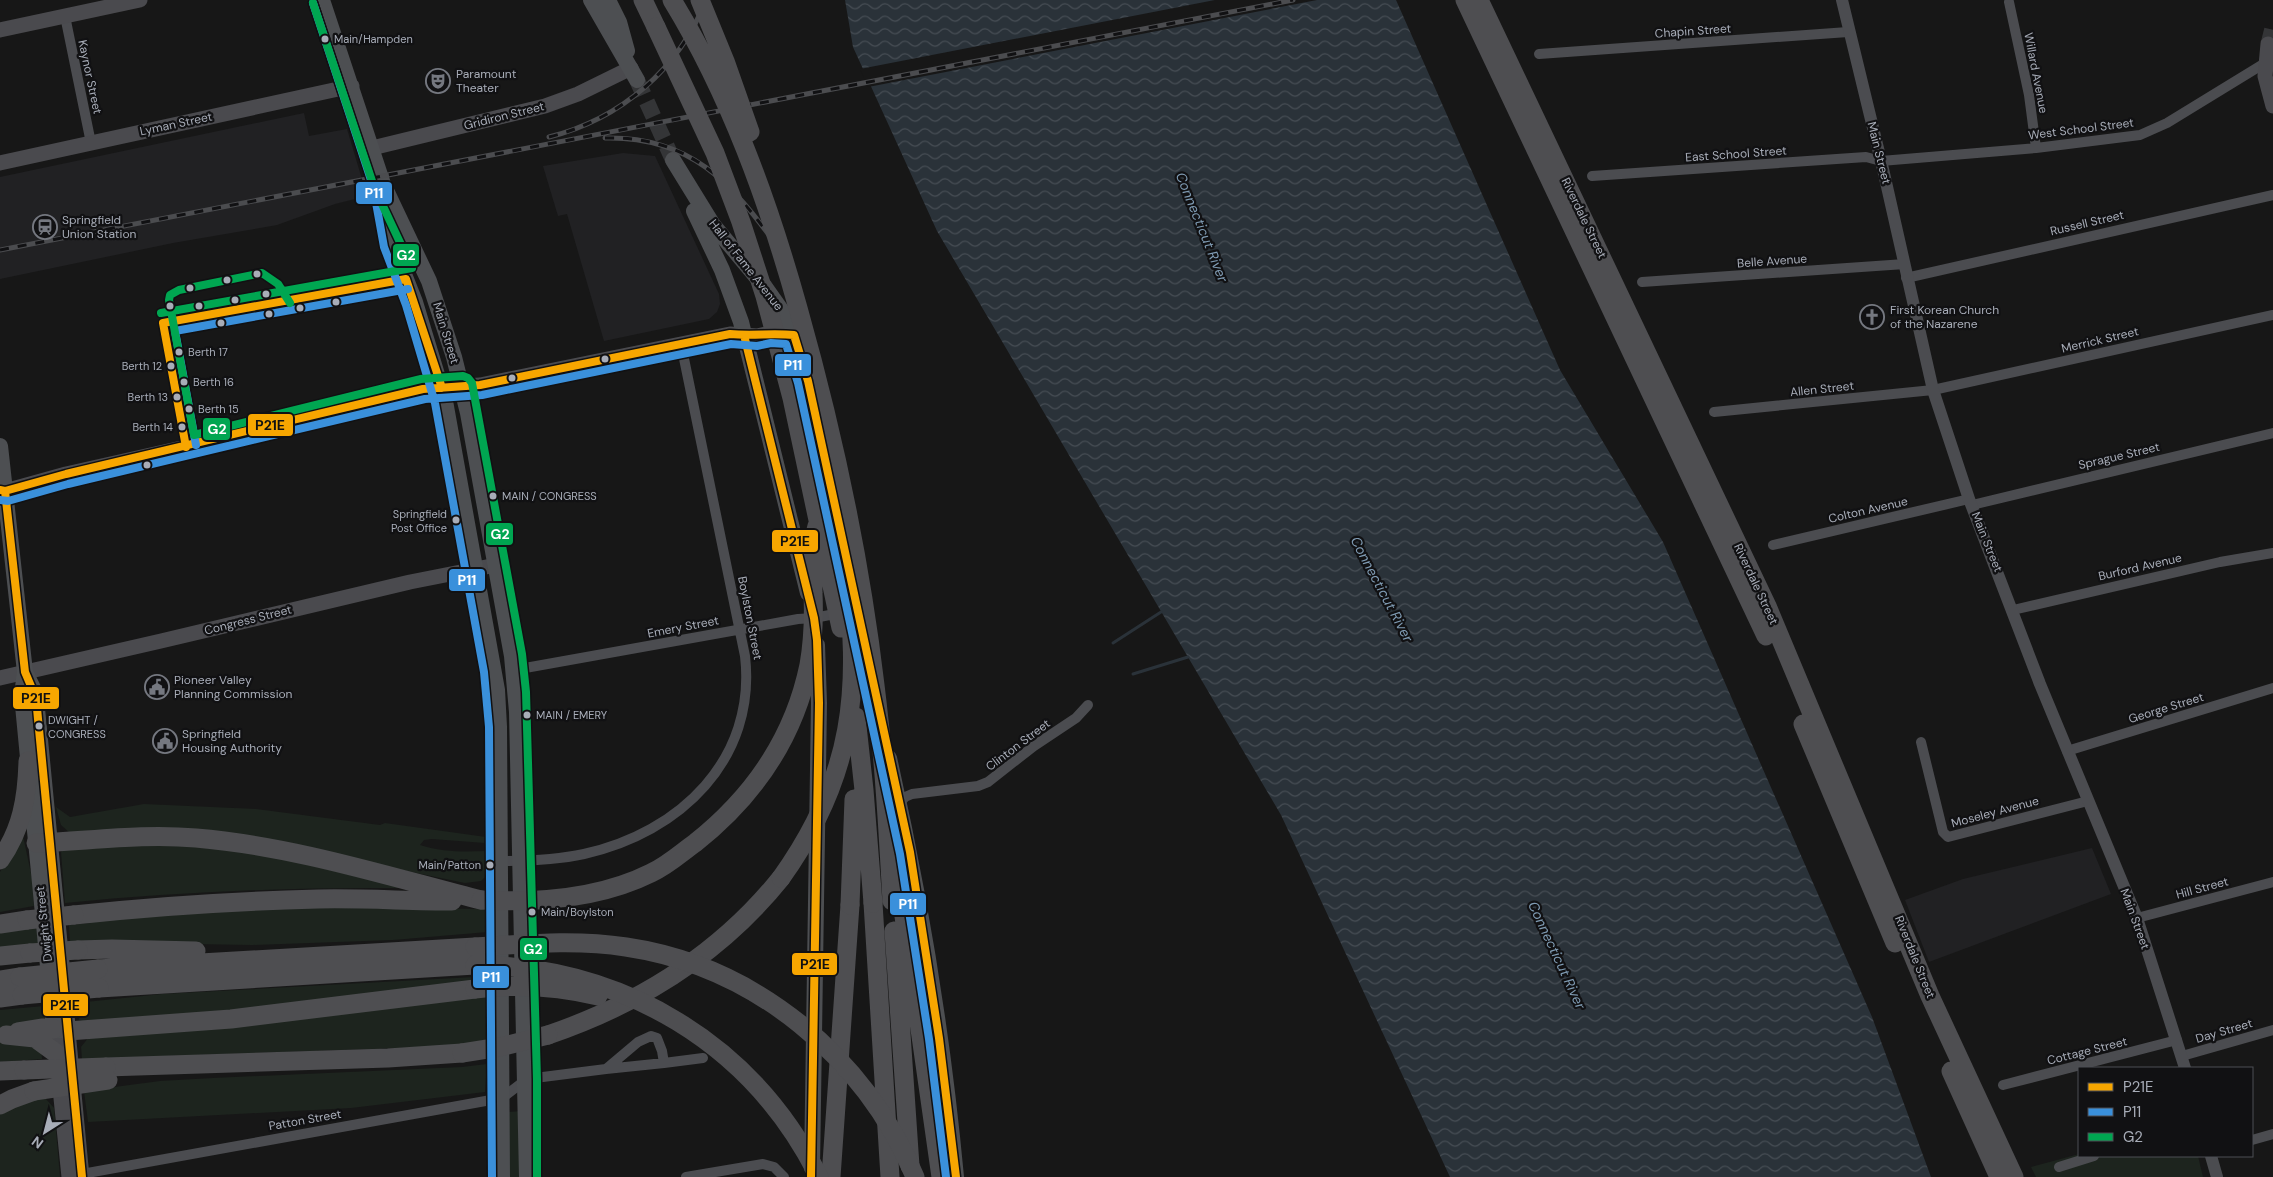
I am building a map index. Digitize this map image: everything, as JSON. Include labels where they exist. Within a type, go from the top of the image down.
[{"type":"highway","points":[[643,0],[701,119],[741,222],[765,296],[783,362],[819,520],[861,755],[873,903],[890,1177]]},
{"type":"highway","points":[[0,1071],[24,1070],[107,1074],[264,1062],[406,1058],[462,1053],[500,1047],[548,1035],[622,1005],[689,965],[741,924],[781,878],[799,851],[822,810],[844,748],[852,701],[854,666],[843,552],[817,430],[795,340],[769,252],[724,130],[666,0]]},
{"type":"highway","points":[[672,0],[732,117],[771,221],[812,362],[849,522],[892,800],[910,1177]]},
{"type":"highway","points":[[700,0],[725,61],[749,131],[762,172],[771,221]]},
{"type":"highway","name":"Riverdale Street","points":[[1465,0],[1759,620],[1934,1034],[1999,1177]]},
{"type":"highway","name":"Riverdale Street","points":[[1479,0],[1767,606],[1930,996],[2014,1177]]},
{"type":"highway","points":[[0,924],[74,914],[285,900],[481,900],[519,902],[575,897],[614,887],[652,873],[680,855],[708,833],[741,801],[758,780],[778,749],[794,715],[805,683],[813,629],[811,546],[819,520]]},
{"type":"highway","points":[[831,1177],[850,905],[854,789],[843,646]]},
{"type":"highway","points":[[0,860],[14,838],[22,818],[27,793],[28,761]]},
{"type":"highway","points":[[43,843],[176,837],[228,841],[341,864],[481,900]]},
{"type":"highway","points":[[897,901],[942,1177]]},
{"type":"highway","points":[[98,978],[475,956],[573,942],[628,947],[683,961],[735,982],[782,1010],[839,1058],[862,1086],[884,1117],[902,1148],[915,1177]]},
{"type":"highway","points":[[0,956],[112,949],[211,952],[274,958]]},
{"type":"highway","points":[[0,980],[21,986],[274,958],[475,956],[567,976],[612,989],[669,1016],[728,1057],[753,1081],[776,1108],[820,1177]]},
{"type":"highway","points":[[0,998],[21,986]]},
{"type":"highway","points":[[3,1035],[43,1028],[61,1030],[231,1019],[509,986],[541,987],[597,996],[632,1007],[656,1017],[728,1057]]},
{"type":"highway","points":[[3,1035],[35,1038],[57,1054]]},
{"type":"highway","points":[[0,1105],[34,1091],[107,1074]]},
{"type":"main road","points":[[0,30],[140,0]]},
{"type":"main road","name":"Main Street","points":[[322,0],[372,148],[383,184],[394,244],[442,388],[494,671],[498,708],[502,1177]]},
{"type":"main road","points":[[592,0],[606,28],[634,74]]},
{"type":"main road","points":[[608,0],[619,22],[634,74]]},
{"type":"main road","points":[[2268,44],[2266,83],[2273,106]]},
{"type":"main road","name":"Gridiron Street","points":[[372,148],[545,106],[634,74]]},
{"type":"main road","name":"Lyman Street","points":[[0,163],[352,86]]},
{"type":"main road","name":"Hall of Fame Avenue","points":[[744,335],[730,289],[683,189],[673,160],[714,225],[783,311],[794,335],[808,381],[846,558],[892,800],[910,852],[929,963],[947,1093],[956,1177]]},
{"type":"main road","name":"Main Street","points":[[383,184],[432,289],[462,386],[514,670],[527,1079],[527,1177]]},
{"type":"main road","points":[[2,492],[66,474],[186,447],[414,391],[480,385],[730,334],[757,336],[770,333],[794,335]]},
{"type":"main road","points":[[744,335],[814,618],[817,640],[819,703],[812,1177]]},
{"type":"main road","name":"Dwight Street","points":[[0,446],[2,492],[25,672],[22,695],[28,761],[43,843]]},
{"type":"main road","points":[[802,571],[814,579],[829,579],[841,571],[846,558]]},
{"type":"main road","name":"Congress Street","points":[[0,678],[161,642],[402,583],[496,565]]},
{"type":"main road","name":"Dwight Street","points":[[25,672],[35,692],[43,843],[61,1030],[78,1176]]},
{"type":"main road","name":"Dwight Street","points":[[61,1030],[57,1054],[78,1176]]},
{"type":"street","name":"Main Street","points":[[1842,0],[1848,32],[1905,264],[1906,278],[1932,390],[1970,502],[2067,751],[2137,918],[2186,1067]]},
{"type":"street","name":"Willard Avenue","points":[[2009,2],[2030,95],[2036,148]]},
{"type":"street","name":"Kaynor Street","points":[[65,16],[91,143]]},
{"type":"street","name":"Chapin Street","points":[[1540,54],[1848,32]]},
{"type":"street","name":"West School Street","points":[[1881,161],[2036,148],[2124,138],[2152,131],[2266,63]]},
{"type":"street","name":"East School Street","points":[[1592,176],[1866,156],[1881,161]]},
{"type":"street","name":"Russell Street","points":[[1906,278],[2273,194]]},
{"type":"street","name":"Belle Avenue","points":[[1642,282],[1905,264]]},
{"type":"street","name":"Merrick Street","points":[[1932,390],[2273,316]]},
{"type":"street","name":"Boylston Street","points":[[500,862],[576,856],[622,842],[646,832],[669,818],[707,784],[731,749],[743,715],[747,670],[681,344]]},
{"type":"street","name":"Allen Street","points":[[1714,412],[1932,390]]},
{"type":"street","name":"Sprague Street","points":[[1970,502],[2043,487],[2273,433]]},
{"type":"street","name":"Colton Avenue","points":[[1773,545],[1970,502]]},
{"type":"street","name":"Burford Avenue","points":[[2013,610],[2220,562],[2273,553]]},
{"type":"street","name":"Emery Street","points":[[514,670],[856,610]]},
{"type":"street","name":"George Street","points":[[2067,751],[2273,688]]},
{"type":"street","name":"Clinton Street","points":[[892,800],[903,799],[912,794],[978,786],[988,782],[1034,746],[1076,718],[1088,705]]},
{"type":"street","name":"Moseley Avenue","points":[[1921,742],[1943,832],[1948,837],[2088,800]]},
{"type":"street","name":"Hill Street","points":[[2137,918],[2273,882]]},
{"type":"street","name":"Day Street","points":[[2182,1056],[2273,1030]]},
{"type":"street","points":[[606,1069],[638,1042],[651,1036],[656,1038],[661,1046],[664,1062]]},
{"type":"street","name":"Cottage Street","points":[[2003,1085],[2177,1040]]},
{"type":"street","points":[[527,1079],[703,1058]]},
{"type":"street","name":"Patton Street","points":[[78,1176],[502,1098],[527,1079]]},
{"type":"street","points":[[2253,1140],[2273,1134]]},
{"type":"street","points":[[2059,1168],[2091,1157]]},
{"type":"street","points":[[2211,1157],[2217,1177]]},
{"type":"street","points":[[686,1177],[758,1164],[767,1164],[774,1167],[784,1177]]},
{"type":"shaded area","points":[[304,113],[309,136],[347,129],[367,196],[335,204],[277,225],[173,243],[0,279],[0,177]]},
{"type":"shaded area","points":[[623,153],[655,156],[719,294],[720,304],[717,312],[709,319],[604,341],[567,214],[558,216],[543,166]]},
{"type":"shaded area","points":[[144,804],[256,809],[380,825],[385,823],[486,837],[485,843],[432,839],[424,840],[420,845],[453,851],[486,851],[488,874],[481,881],[465,883],[392,868],[71,834],[61,825],[56,807],[70,817]]},
{"type":"shaded area","points":[[23,836],[32,878],[34,906],[0,912],[0,872]]},
{"type":"shaded area","points":[[193,845],[276,857],[404,888],[234,891],[65,903],[61,852],[83,846]]},
{"type":"shaded area","points":[[2092,848],[2111,894],[1929,962],[1905,900],[1963,879]]},
{"type":"shaded area","points":[[289,907],[487,909],[488,932],[393,940],[252,945],[70,942],[69,925],[91,923],[91,921]]},
{"type":"shaded area","points":[[36,928],[39,944],[0,950],[0,931]]},
{"type":"shaded area","points":[[474,977],[474,984],[230,1011],[87,1023],[79,1020],[76,1003],[162,994]]},
{"type":"shaded area","points":[[488,996],[488,1039],[459,1046],[82,1059],[81,1047],[89,1037]]},
{"type":"shaded area","points":[[44,1006],[45,1019],[0,1029],[0,1010]]},
{"type":"shaded area","points":[[0,1040],[41,1048],[42,1059],[0,1062]]},
{"type":"shaded area","points":[[487,1064],[485,1092],[351,1108],[88,1122],[84,1091],[160,1081],[462,1067]]},
{"type":"shaded area","points":[[36,1098],[46,1099],[54,1108],[60,1177],[0,1177],[0,1113]]},
{"type":"shaded area","points":[[521,1111],[521,1177],[509,1177],[509,1112]]},
{"type":"shaded area","points":[[2078,1154],[2078,1157],[2198,1157],[2203,1177],[2036,1177],[2031,1167]]},
{"type":"water","name":"Connecticut River","points":[[845,0],[1396,0],[1560,370],[1663,542],[1872,1017],[1931,1177],[1450,1177],[1281,815],[937,231],[853,47]]},
{"type":"pier","points":[[1215,0],[1317,0],[868,87],[860,69]]},
{"type":"waterway","points":[[1113,643],[1161,612]]},
{"type":"waterway","points":[[1133,674],[1188,657]]},
{"type":"tunnel","points":[[2268,44],[2273,24]]},
{"type":"tunnel","points":[[637,80],[673,160]]},
{"type":"railway","points":[[549,137],[575,129],[600,118],[644,88],[680,48],[706,0]]},
{"type":"railway","points":[[0,250],[1293,0]]},
{"type":"railway","points":[[605,138],[635,139],[661,145],[685,154],[706,167],[743,202],[777,246]]},
{"type":"transit line","name":"P11","points":[[313,3],[373,186],[384,247],[406,305],[435,403],[484,672],[489,727],[492,1177]]},
{"type":"transit line","name":"G2","points":[[161,313],[412,268],[374,187],[313,3]]},
{"type":"transit line","name":"G2","points":[[290,303],[278,284],[262,273],[179,290],[170,295],[169,300],[194,435],[421,379],[463,376],[472,383],[522,654],[526,692],[537,1079],[537,1177]]},
{"type":"transit line","name":"P21E","points":[[186,447],[163,323],[406,279],[442,388]]},
{"type":"transit line","name":"P11","points":[[196,445],[175,331],[408,289]]},
{"type":"transit line","name":"P21E","points":[[0,490],[5,491],[66,474],[423,389],[480,385],[730,334],[794,335],[808,381],[910,852],[939,1038],[956,1177]]},
{"type":"transit line","name":"P21E","points":[[744,335],[814,618],[817,640],[819,703],[811,1177]]},
{"type":"transit line","name":"P11","points":[[0,500],[8,501],[68,484],[425,399],[482,395],[731,344],[757,346],[771,343],[786,344],[798,383],[900,854],[929,1039],[946,1177]]},
{"type":"transit line","name":"P21E","points":[[5,491],[25,672],[36,698],[82,1177]]},
{"type":"place","name":"Main/Hampden","points":[[325,39]]},
{"type":"place","name":"Paramount Theater","points":[[438,81]]},
{"type":"place","name":"Springfield Union Station","points":[[45,227]]},
{"type":"place","name":"First Korean Church of the Nazarene","points":[[1872,317]]},
{"type":"place","name":"Berth 17","points":[[179,352]]},
{"type":"place","name":"Berth 12","points":[[171,366]]},
{"type":"place","name":"Berth 16","points":[[184,382]]},
{"type":"place","name":"Berth 13","points":[[177,397]]},
{"type":"place","name":"Berth 15","points":[[189,409]]},
{"type":"place","name":"Berth 14","points":[[182,427]]},
{"type":"place","name":"MAIN / CONGRESS","points":[[493,496]]},
{"type":"place","name":"Springfield Post Office","points":[[456,520]]},
{"type":"place","name":"Pioneer Valley Planning Commission","points":[[157,687]]},
{"type":"place","name":"MAIN / EMERY","points":[[527,715]]},
{"type":"place","name":"DWIGHT / CONGRESS","points":[[39,726]]},
{"type":"place","name":"Springfield Housing Authority","points":[[165,741]]},
{"type":"place","name":"Main/Patton","points":[[490,865]]},
{"type":"place","name":"Main/Boylston","points":[[532,912]]}]
